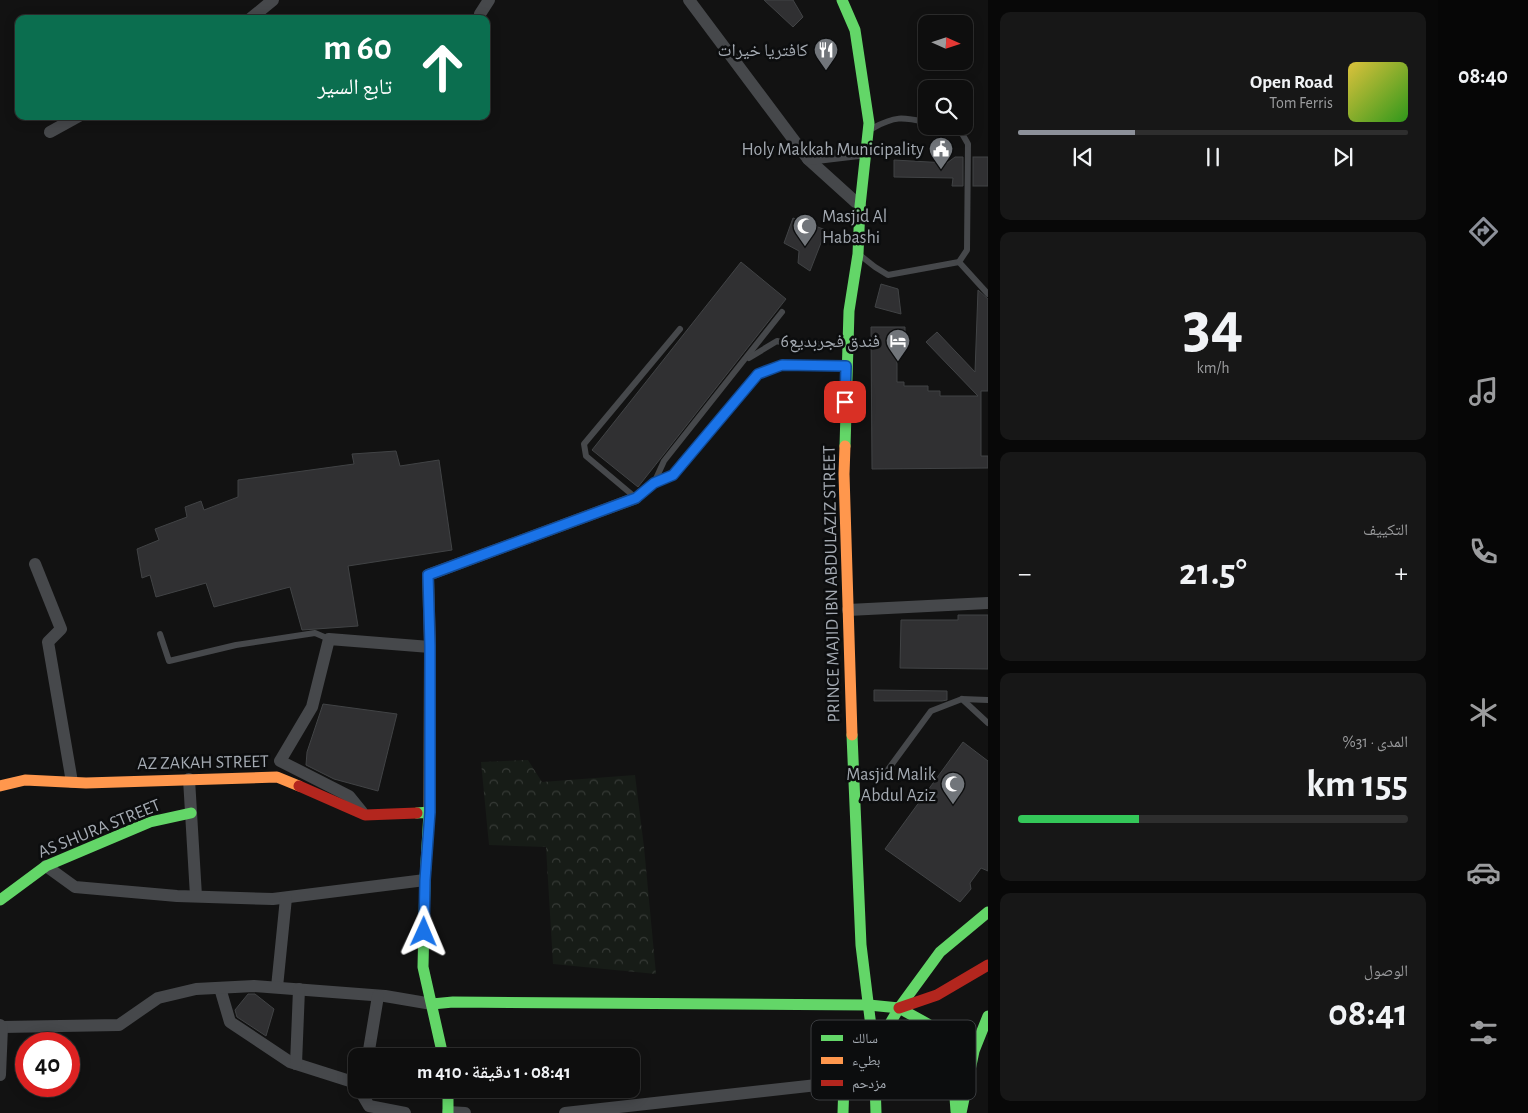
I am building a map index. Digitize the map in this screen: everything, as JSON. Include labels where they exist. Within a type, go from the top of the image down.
[{"type":"street","points":[[255,15],[273,0]]},
{"type":"street","points":[[480,14],[489,0]]},
{"type":"street","points":[[689,0],[808,159],[860,206]]},
{"type":"street","name":"PRINCE MAJID IBN ABDULAZIZ STREET","points":[[842,0],[856,30],[869,130],[860,206],[858,254],[849,311],[844,474],[853,778],[861,945],[871,1020]]},
{"type":"street","points":[[50,132],[72,120]]},
{"type":"street","points":[[808,159],[866,152]]},
{"type":"street","points":[[441,1048],[423,967],[425,880],[430,812],[428,575],[636,498]]},
{"type":"street","points":[[35,564],[61,629],[48,642],[72,782]]},
{"type":"street","points":[[848,610],[988,603]]},
{"type":"street","points":[[365,815],[349,796],[280,761],[312,707],[329,638],[430,646]]},
{"type":"street","name":"AZ ZAKAH STREET","points":[[0,786],[26,780],[72,782],[277,777],[365,815],[430,812]]},
{"type":"street","points":[[189,779],[196,896]]},
{"type":"street","name":"AS SHURA STREET","points":[[0,900],[46,866],[150,822],[191,813]]},
{"type":"street","points":[[46,866],[76,887],[273,900],[425,880]]},
{"type":"street","points":[[277,987],[286,898]]},
{"type":"street","points":[[892,1020],[940,952],[988,912]]},
{"type":"street","points":[[899,1008],[937,995],[988,965]]},
{"type":"street","points":[[0,1075],[1,1026],[119,1025],[158,998],[196,989],[254,986],[277,987],[378,996],[432,1004],[463,1002],[869,1005],[899,1008],[921,1020]]},
{"type":"street","points":[[220,988],[230,1022],[290,1062],[348,1084]]},
{"type":"street","points":[[296,1064],[299,990]]},
{"type":"street","points":[[369,1048],[378,996]]},
{"type":"street","points":[[976,1045],[979,1033],[988,1016]]},
{"type":"street","points":[[564,1113],[811,1086]]},
{"type":"street","points":[[365,1098],[369,1106],[404,1113]]},
{"type":"street","points":[[448,1098],[448,1113],[465,1113]]},
{"type":"street","points":[[843,1100],[843,1113]]},
{"type":"street","name":"PRINCE MAJID IBN ABDULAZIZ STREET","points":[[876,1100],[876,1113]]},
{"type":"street","points":[[955,1100],[956,1113]]},
{"type":"street","points":[[961,1113],[963,1100]]},
{"type":"lane","points":[[869,130],[884,122],[903,117],[918,120]]},
{"type":"lane","points":[[858,254],[888,275],[959,262],[967,250],[968,144],[963,135]]},
{"type":"lane","points":[[959,262],[988,294]]},
{"type":"lane","points":[[654,483],[664,461],[782,312]]},
{"type":"lane","points":[[680,329],[584,444],[586,456],[636,498],[654,483],[673,475],[758,374],[782,365],[846,366]]},
{"type":"lane","points":[[744,361],[777,341],[789,344],[847,344]]},
{"type":"lane","points":[[160,634],[169,661],[236,645],[316,633],[329,638]]},
{"type":"lane","points":[[962,699],[988,724]]},
{"type":"lane","points":[[853,778],[884,775],[931,711],[962,699],[988,700]]},
{"type":"green space","points":[[528,760],[542,782],[635,775],[656,974],[553,964],[546,847],[489,845],[481,762]]},
{"type":"building","points":[[764,0],[793,0],[803,17],[793,27]]},
{"type":"building","name":"Holy Makkah Municipality","points":[[955,157],[963,157],[963,186],[952,186],[953,178],[894,177],[894,160],[947,163]]},
{"type":"building","points":[[973,157],[988,157],[988,186],[973,186]]},
{"type":"building","name":"Masjid Al Habashi","points":[[793,218],[826,230],[810,271],[798,263],[799,251],[784,243]]},
{"type":"building","points":[[741,262],[786,299],[638,487],[592,450]]},
{"type":"building","points":[[881,284],[898,289],[901,314],[875,307]]},
{"type":"building","points":[[978,290],[988,299],[988,391],[981,391],[981,456],[988,456],[988,468],[872,469],[871,327],[905,327],[905,341],[897,341],[897,382],[904,382],[904,386],[928,386],[928,391],[940,391],[940,396],[978,396],[926,342],[937,332],[975,372]]},
{"type":"building","points":[[396,451],[400,466],[439,460],[452,550],[348,566],[358,626],[302,630],[290,587],[214,607],[206,583],[156,597],[150,575],[142,578],[137,549],[159,540],[155,529],[187,517],[185,507],[201,501],[204,510],[238,497],[238,480],[354,464],[352,454]]},
{"type":"building","points":[[958,615],[988,615],[988,669],[900,668],[901,620],[958,620]]},
{"type":"building","points":[[874,690],[947,691],[947,700],[874,701]]},
{"type":"building","points":[[323,704],[397,714],[378,791],[334,779],[306,765],[307,752]]},
{"type":"building","name":"Masjid Malik Abdul Aziz","points":[[963,742],[988,761],[988,871],[981,868],[970,883],[971,889],[960,902],[885,849]]},
{"type":"building","points":[[248,994],[255,994],[274,1009],[266,1036],[237,1017],[235,1010]]},
{"type":"traffic: fast","points":[[842,0],[855,30],[869,123],[860,206],[858,254],[849,311],[845,446]]},
{"type":"traffic: fast","points":[[852,735],[861,945],[870,1020]]},
{"type":"traffic: fast","points":[[417,813],[429,812],[423,967],[441,1048]]},
{"type":"traffic: fast","points":[[0,900],[46,866],[150,822],[191,813]]},
{"type":"traffic: fast","points":[[892,1020],[940,952],[988,912]]},
{"type":"traffic: fast","points":[[432,1004],[453,1002],[869,1005],[899,1008],[921,1020]]},
{"type":"traffic: fast","points":[[976,1046],[988,1016]]},
{"type":"traffic: fast","points":[[448,1098],[448,1113]]},
{"type":"traffic: fast","points":[[843,1100],[843,1113]]},
{"type":"traffic: fast","points":[[876,1100],[876,1113]]},
{"type":"traffic: fast","points":[[955,1100],[956,1111]]},
{"type":"traffic: fast","points":[[961,1113],[964,1100]]},
{"type":"traffic: slow","points":[[845,446],[844,474],[852,735]]},
{"type":"traffic: slow","points":[[0,786],[25,780],[86,783],[277,777],[299,786]]},
{"type":"traffic: jam","points":[[299,786],[365,815],[417,813]]},
{"type":"traffic: jam","points":[[899,1008],[937,995],[988,965]]},
{"type":"place","name":"كافتريا خيرات","points":[[826,71]]},
{"type":"place","name":"Holy Makkah Municipality","points":[[941,170]]},
{"type":"place","name":"Masjid Al Habashi","points":[[805,247]]},
{"type":"place","name":"فندق فجربديع6","points":[[898,362]]},
{"type":"place","name":"Masjid Malik Abdul Aziz","points":[[953,805]]},
{"type":"route","points":[[424,932],[425,880],[430,812],[428,575],[636,498],[654,483],[673,475],[758,374],[782,365],[846,366],[845,402]]}]
